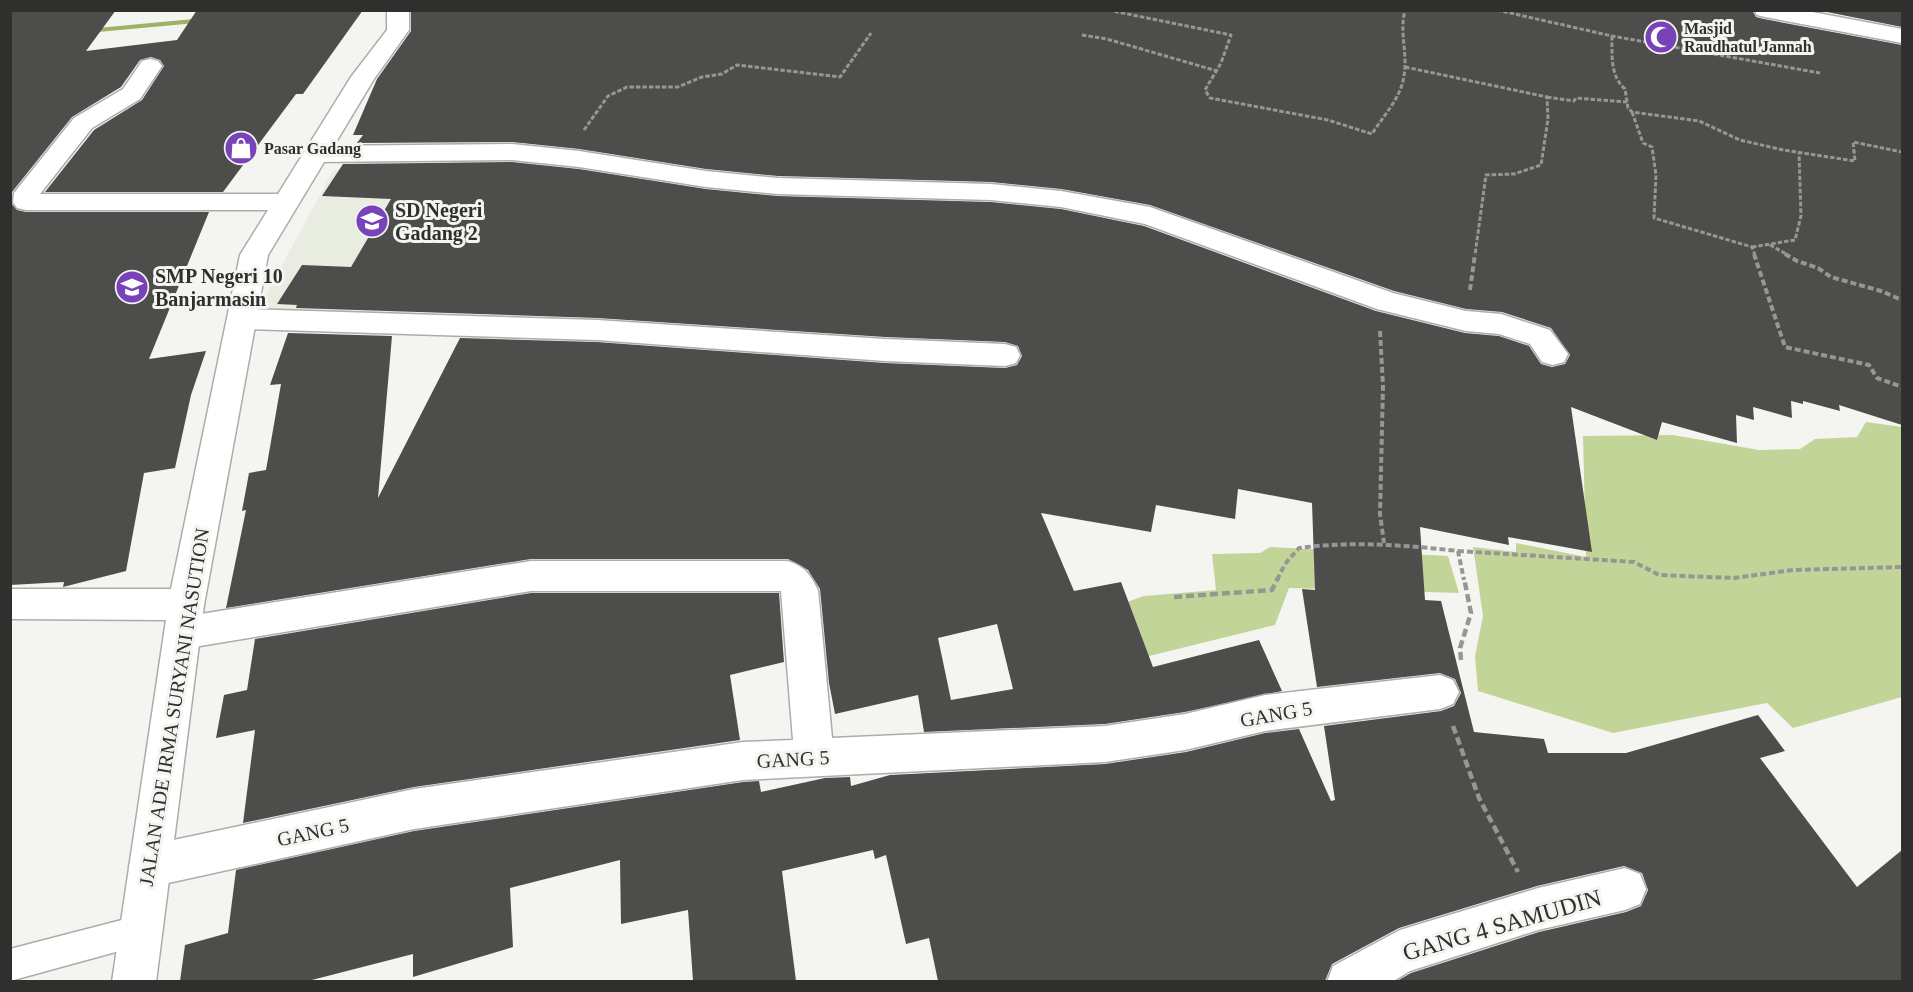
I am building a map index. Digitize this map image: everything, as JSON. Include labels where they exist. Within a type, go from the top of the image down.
[{"type":"street","name":"JALAN ADE IRMA SURYANI NASUTION","points":[[134,981],[184,619],[254,255],[363,77],[398,30],[398,10]]},
{"type":"street","points":[[1765,10],[1902,36]]},
{"type":"street","points":[[150,66],[132,94],[83,123],[19,193],[26,202],[286,202]]},
{"type":"street","points":[[316,154],[512,152],[564,157],[706,180],[778,186],[968,191],[1061,198],[1150,216],[1378,299],[1466,321],[1501,324],[1540,337],[1553,354]]},
{"type":"street","points":[[242,319],[597,330],[885,350],[1005,355]]},
{"type":"street","points":[[10,604],[184,619],[531,576],[788,576],[796,582],[800,590],[814,758]]},
{"type":"street","name":"GANG 5","points":[[150,866],[414,809],[743,761],[1105,744],[1185,732],[1265,713],[1440,692]]},
{"type":"street","name":"GANG 4 SAMUDIN","points":[[1349,981],[1400,952],[1538,909],[1625,889]]},
{"type":"lane","points":[[10,965],[141,931]]},
{"type":"path","points":[[1108,10],[1231,35],[1217,71],[1205,90],[1210,98],[1328,120],[1372,134],[1402,85],[1405,67],[1401,20],[1404,10]]},
{"type":"path","points":[[1497,10],[1612,36],[1820,73]]},
{"type":"path","points":[[564,157],[608,96],[627,87],[678,87],[702,77],[722,74],[737,65],[840,77],[872,33]]},
{"type":"path","points":[[1082,35],[1107,39],[1217,71]]},
{"type":"path","points":[[1612,36],[1611,63],[1618,83],[1625,89],[1643,143],[1652,147],[1656,175],[1654,218],[1752,247],[1795,240],[1801,216],[1800,153]]},
{"type":"path","points":[[1405,67],[1547,97],[1574,101],[1576,98],[1587,98],[1628,102]]},
{"type":"path","points":[[1466,321],[1486,175],[1515,176],[1541,165],[1548,120],[1547,97]]},
{"type":"path","points":[[1632,111],[1700,121],[1740,140],[1800,153],[1855,161],[1853,142],[1902,152]]},
{"type":"path","points":[[1770,245],[1797,261],[1818,268],[1831,278],[1881,291],[1902,300]]},
{"type":"path","points":[[1752,247],[1785,346],[1869,365],[1877,378],[1902,387]]},
{"type":"path","points":[[1378,299],[1383,386],[1380,514],[1384,543]]},
{"type":"path","points":[[1174,597],[1272,590],[1285,564],[1299,548],[1328,544],[1384,543],[1458,551],[1634,562],[1659,575],[1734,579],[1793,570],[1902,567]]},
{"type":"path","points":[[1458,551],[1471,613],[1460,648],[1462,677],[1440,692],[1479,798],[1538,909]]},
{"type":"shaded area","name":"SD Negeri Gadang 2","points":[[334,169],[458,170],[437,274],[414,319],[255,315]]},
{"type":"green space","points":[[1866,422],[1902,427],[1902,697],[1793,728],[1767,703],[1613,733],[1478,691],[1475,656],[1483,616],[1473,547],[1516,552],[1516,543],[1586,557],[1583,436],[1673,435],[1759,450],[1800,449],[1815,439],[1857,437]]},
{"type":"green space","points":[[1270,547],[1448,556],[1459,593],[1289,588],[1275,625],[1145,657],[1127,602],[1144,596],[1216,590],[1212,554],[1260,553]]},
{"type":"building","points":[[10,10],[116,10],[86,51],[177,40],[197,10],[363,10],[303,94],[296,94],[223,192],[45,192],[94,130],[142,100],[164,66],[160,60],[151,57],[140,60],[121,87],[72,117],[12,192],[11,203],[17,210],[26,212],[209,212],[149,359],[206,351],[191,395],[175,468],[144,473],[126,571],[63,587],[64,582],[10,585]]},
{"type":"building","points":[[411,10],[1752,10],[1756,17],[1764,19],[1902,45],[1902,425],[1839,405],[1840,411],[1803,401],[1803,404],[1791,401],[1792,418],[1753,407],[1754,420],[1736,415],[1737,443],[1662,422],[1657,440],[1571,407],[1592,552],[1508,537],[1509,545],[1420,527],[1425,600],[1441,601],[1474,732],[1544,739],[1548,753],[1626,753],[1758,715],[1785,751],[1760,758],[1857,887],[1902,850],[1902,981],[1397,981],[1411,973],[1539,932],[1626,912],[1641,906],[1648,890],[1642,873],[1624,866],[1537,886],[1399,928],[1332,964],[1325,981],[938,981],[929,938],[906,944],[886,855],[875,859],[873,850],[782,871],[796,981],[693,981],[688,910],[621,924],[620,860],[510,888],[513,947],[413,977],[413,954],[308,981],[180,981],[185,945],[228,933],[236,870],[414,831],[743,782],[759,781],[761,792],[825,778],[850,777],[851,786],[890,775],[1105,764],[1186,752],[1265,733],[1299,729],[1331,801],[1335,800],[1324,726],[1441,711],[1454,706],[1461,693],[1455,679],[1440,673],[1317,687],[1302,589],[1315,590],[1312,503],[1238,489],[1235,519],[1156,505],[1151,532],[1041,513],[1074,591],[1121,582],[1153,667],[1259,640],[1282,691],[1185,712],[1105,724],[924,732],[918,695],[835,714],[829,683],[820,589],[808,570],[788,559],[531,559],[226,608],[246,510],[242,511],[249,473],[266,470],[281,384],[270,385],[288,333],[392,336],[378,498],[460,338],[597,342],[885,363],[1005,368],[1017,365],[1022,356],[1018,346],[1005,342],[885,337],[597,318],[296,308],[297,305],[277,304],[302,265],[351,267],[391,199],[322,196],[343,164],[512,162],[579,169],[706,189],[778,196],[991,202],[1061,209],[1144,226],[1376,311],[1465,333],[1499,336],[1529,346],[1541,364],[1552,367],[1565,364],[1570,355],[1551,328],[1502,312],[1466,309],[1394,291],[1150,205],[1061,189],[991,182],[778,176],[706,169],[579,149],[512,142],[357,143],[363,135],[353,135],[377,79],[411,31]],"holes":[[[997,624],[1013,689],[951,700],[938,638]]]},
{"type":"building","points":[[1817,10],[1902,10],[1902,27]]},
{"type":"building","points":[[531,593],[779,593],[784,662],[730,675],[740,740],[414,787],[243,823],[255,730],[216,738],[224,695],[247,690],[255,639]]},
{"type":"waterway","points":[[87,31],[204,20]]},
{"type":"place","name":"Masjid Raudhatul Jannah","points":[[1661,37]]},
{"type":"place","name":"Pasar Gadang","points":[[241,148]]},
{"type":"place","name":"SD Negeri Gadang 2","points":[[372,221]]},
{"type":"place","name":"SMP Negeri 10 Banjarmasin","points":[[132,287]]}]
